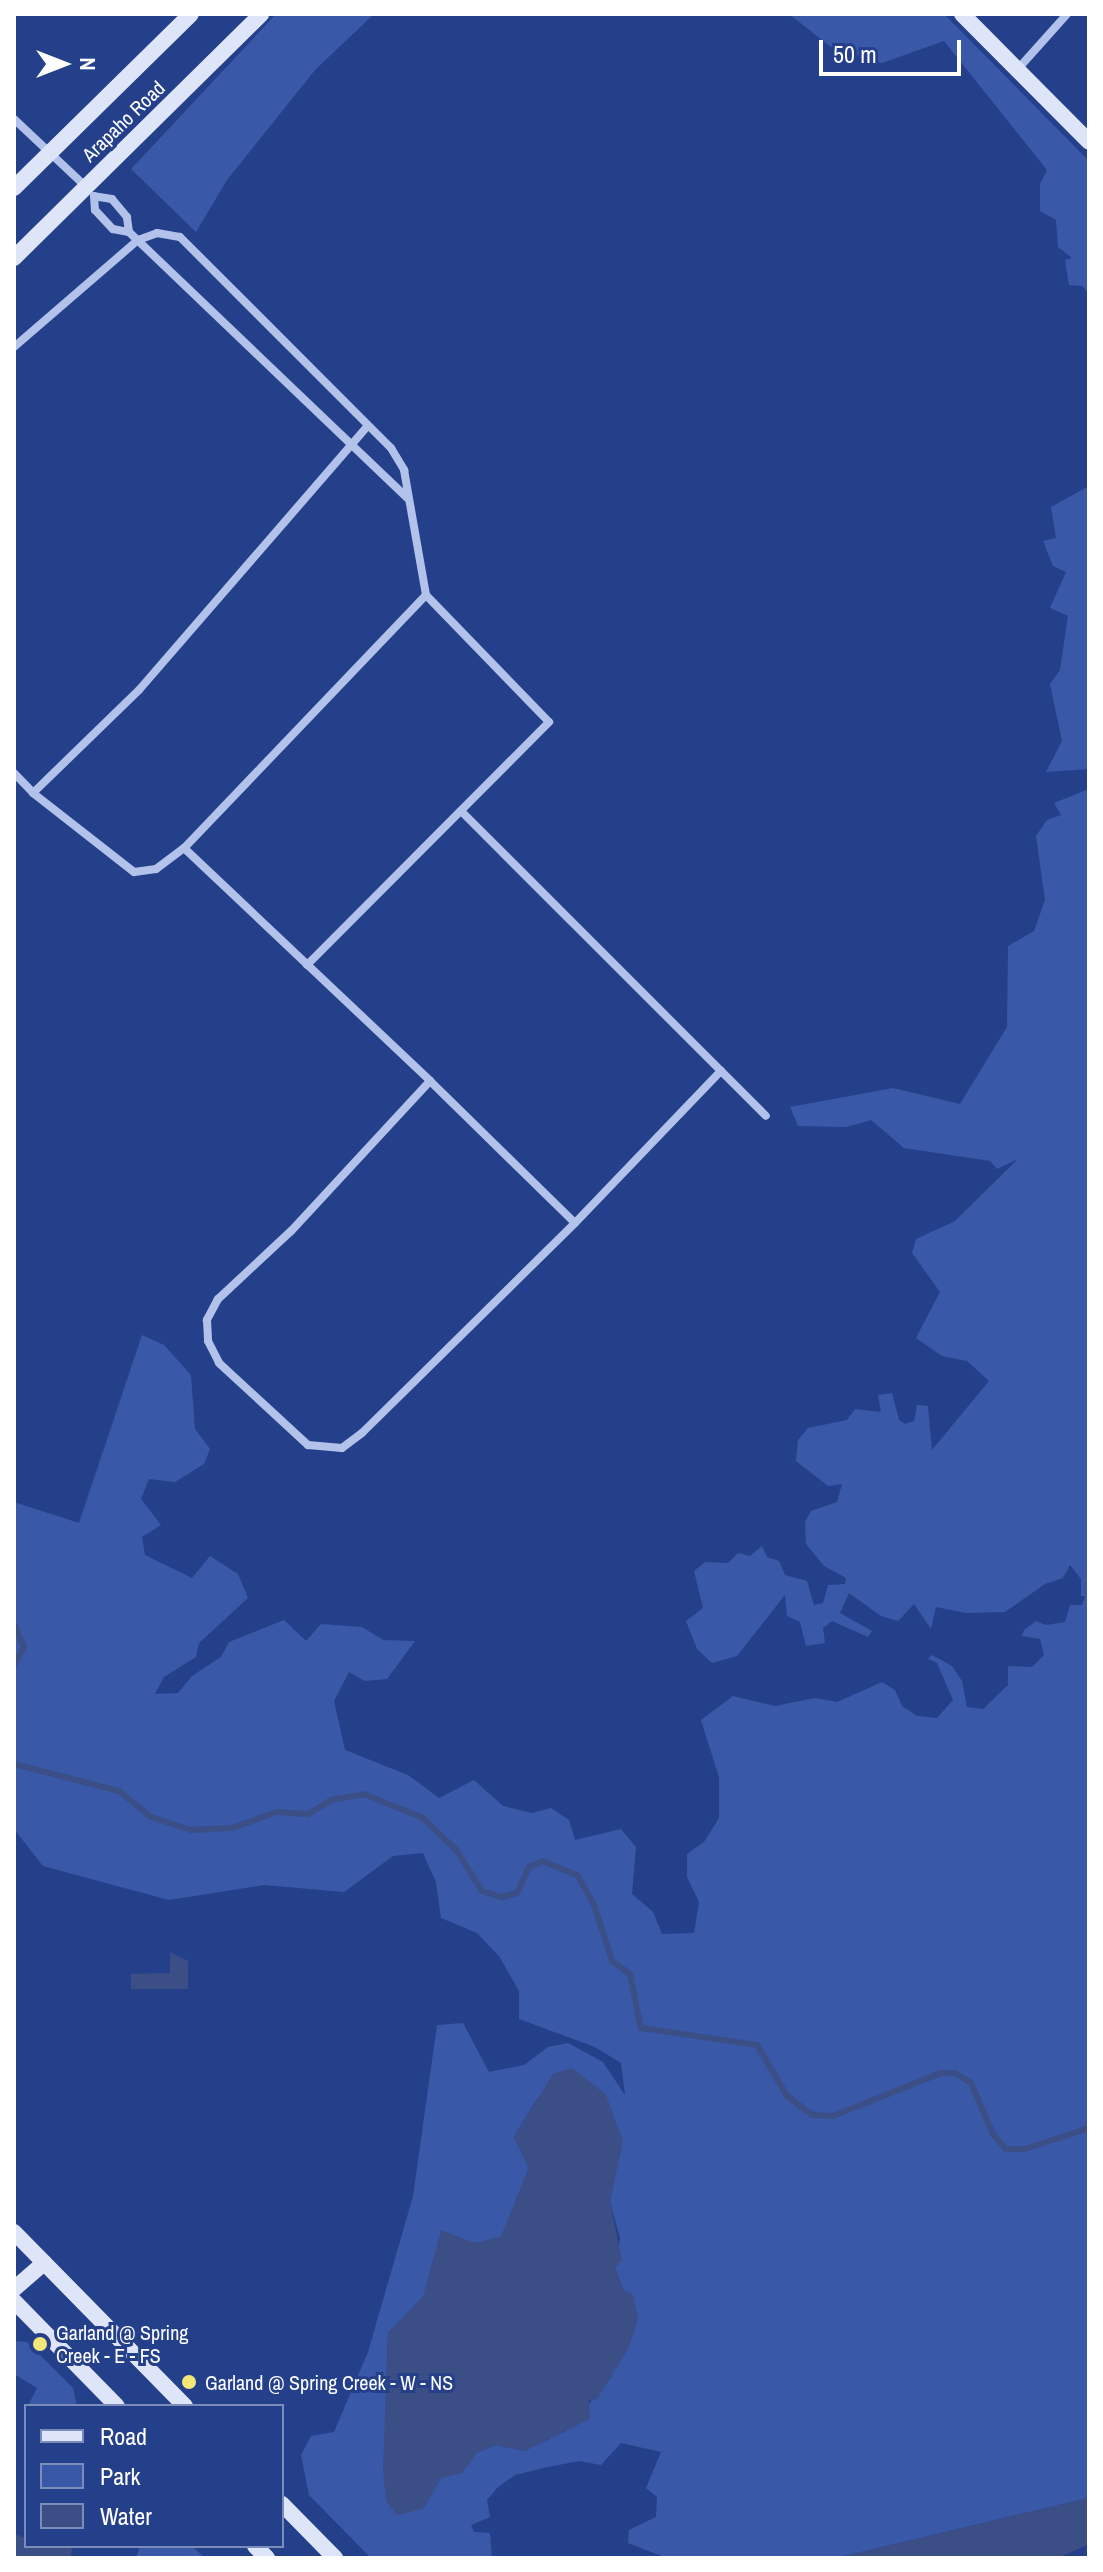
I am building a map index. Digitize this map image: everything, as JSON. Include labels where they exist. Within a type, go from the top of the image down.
[{"type":"main road","name":"Arapaho Road","points":[[14,188],[191,14]]},
{"type":"main road","name":"Arapaho Road","points":[[14,258],[261,14]]},
{"type":"main road","points":[[962,14],[1089,142]]},
{"type":"main road","points":[[14,2232],[183,2404]]},
{"type":"main road","points":[[14,2289],[44,2263]]},
{"type":"main road","points":[[14,2301],[115,2404]]},
{"type":"main road","points":[[284,2506],[335,2558]]},
{"type":"street","points":[[1017,70],[1067,14]]},
{"type":"street","points":[[14,119],[85,186]]},
{"type":"street","points":[[129,232],[127,217],[112,199],[94,196],[95,210],[113,229],[129,232],[138,240],[407,498]]},
{"type":"street","points":[[14,347],[138,240],[157,233],[180,237],[367,427],[404,470],[426,595],[549,722],[307,965]]},
{"type":"street","points":[[33,793],[139,690],[367,427]]},
{"type":"street","points":[[14,773],[33,793],[134,872],[156,869],[184,848],[426,595]]},
{"type":"street","points":[[461,811],[766,1116]]},
{"type":"street","points":[[184,848],[575,1223]]},
{"type":"street","points":[[430,1081],[291,1231],[218,1299],[207,1320],[208,1341],[219,1363],[308,1445],[342,1448],[575,1223],[721,1071]]},
{"type":"green space","points":[[276,14],[374,14],[315,70],[227,180],[196,232],[131,169]]},
{"type":"green space","points":[[789,14],[944,14],[1089,161],[1089,294],[1082,286],[1069,285],[1065,260],[1072,258],[1058,247],[1056,220],[1040,211],[1040,184],[1047,170],[944,41],[882,63],[831,47]]},
{"type":"green space","points":[[1089,486],[1089,769],[1046,772],[1062,741],[1050,684],[1060,670],[1068,616],[1050,608],[1066,572],[1053,566],[1043,541],[1056,538],[1051,507]]},
{"type":"green space","points":[[1089,789],[1089,2498],[836,2558],[667,2558],[628,2543],[629,2530],[656,2517],[657,2497],[646,2488],[661,2452],[621,2443],[601,2465],[579,2461],[543,2468],[515,2475],[498,2487],[487,2500],[490,2517],[471,2525],[474,2532],[490,2533],[492,2558],[371,2558],[309,2495],[301,2455],[311,2436],[334,2432],[368,2352],[413,2196],[437,2025],[463,2023],[489,2072],[524,2065],[548,2047],[568,2043],[603,2062],[625,2095],[621,2063],[595,2047],[519,2019],[519,1991],[499,1956],[477,1933],[441,1918],[436,1882],[423,1853],[393,1856],[344,1892],[264,1885],[169,1900],[43,1866],[14,1829],[14,1502],[79,1523],[142,1335],[164,1345],[191,1375],[195,1429],[210,1449],[204,1464],[175,1482],[149,1479],[141,1499],[161,1525],[142,1537],[145,1555],[192,1578],[210,1556],[238,1574],[248,1598],[199,1643],[196,1657],[164,1677],[155,1694],[178,1693],[192,1676],[221,1657],[229,1642],[284,1620],[306,1641],[321,1624],[362,1627],[383,1640],[415,1641],[387,1679],[365,1681],[349,1672],[334,1701],[345,1750],[408,1775],[439,1798],[474,1780],[503,1806],[532,1813],[551,1808],[569,1820],[575,1840],[621,1829],[636,1847],[632,1894],[653,1912],[662,1934],[694,1933],[699,1902],[687,1877],[687,1854],[704,1842],[719,1818],[719,1777],[701,1720],[733,1696],[775,1706],[815,1698],[837,1702],[882,1682],[895,1690],[902,1706],[917,1716],[937,1718],[953,1700],[937,1663],[928,1659],[932,1655],[952,1666],[962,1681],[967,1707],[983,1709],[1008,1685],[1008,1666],[1032,1667],[1044,1655],[1040,1639],[1022,1636],[1024,1630],[1036,1621],[1046,1625],[1065,1622],[1070,1605],[1082,1605],[1085,1596],[1081,1596],[1081,1579],[1070,1565],[1063,1578],[1045,1584],[1005,1612],[966,1613],[936,1607],[931,1629],[914,1604],[898,1621],[881,1616],[849,1593],[840,1613],[872,1631],[868,1637],[832,1621],[823,1628],[825,1643],[806,1646],[800,1622],[787,1616],[785,1595],[737,1656],[712,1663],[697,1649],[686,1621],[703,1608],[694,1571],[705,1562],[728,1563],[738,1553],[750,1556],[762,1546],[767,1557],[779,1561],[785,1575],[807,1581],[814,1605],[823,1603],[828,1585],[845,1584],[846,1578],[824,1566],[806,1544],[805,1522],[811,1511],[837,1502],[842,1484],[828,1486],[796,1461],[798,1440],[808,1428],[847,1420],[855,1409],[881,1412],[878,1395],[892,1393],[899,1420],[905,1424],[914,1421],[917,1405],[928,1406],[932,1450],[989,1381],[967,1361],[942,1356],[916,1338],[940,1292],[912,1253],[916,1239],[955,1221],[1018,1159],[997,1169],[990,1161],[904,1148],[871,1120],[847,1127],[798,1126],[790,1107],[893,1088],[960,1104],[1007,1027],[1008,946],[1034,931],[1045,900],[1036,836],[1047,820],[1061,815],[1054,803]],"holes":[[[537,2099],[617,2157],[610,2202],[620,2238],[615,2268],[623,2290],[633,2295],[636,2325],[610,2379],[566,2431],[524,2451],[496,2445],[478,2452],[441,2478],[423,2509],[385,2426],[388,2333],[475,2243],[501,2237],[529,2168],[514,2137]]]},
{"type":"green space","points":[[14,2341],[27,2342],[73,2388],[77,2404],[29,2404],[37,2388],[14,2374]]},
{"type":"green space","points":[[139,2548],[194,2548],[205,2558],[136,2558]]},
{"type":"water","points":[[170,1952],[188,1961],[188,1989],[131,1989],[131,1974],[170,1973]]},
{"type":"water","points":[[572,2068],[606,2095],[623,2141],[610,2202],[622,2260],[615,2268],[623,2290],[633,2295],[638,2319],[628,2349],[597,2399],[589,2400],[590,2419],[524,2451],[496,2445],[478,2452],[462,2473],[441,2478],[423,2509],[397,2515],[386,2501],[383,2470],[388,2333],[423,2297],[441,2230],[475,2243],[501,2237],[529,2168],[514,2137],[553,2074]]},
{"type":"water","points":[[1089,2498],[1089,2544],[1058,2558],[836,2558]]},
{"type":"water","points":[[14,2534],[24,2537],[24,2548],[72,2548],[71,2558],[14,2558]]},
{"type":"waterway","points":[[14,1624],[24,1647],[14,1665]]},
{"type":"waterway","points":[[14,1764],[119,1791],[151,1817],[191,1830],[232,1828],[277,1812],[308,1814],[331,1800],[364,1794],[423,1818],[457,1851],[482,1891],[502,1897],[517,1893],[529,1867],[543,1861],[578,1876],[595,1907],[612,1961],[630,1974],[641,2028],[757,2045],[787,2096],[812,2115],[833,2116],[941,2073],[955,2073],[971,2083],[993,2134],[1006,2149],[1025,2149],[1089,2128]]},
{"type":"place","name":"Garland @ Spring Creek - E - FS","points":[[40,2344]]},
{"type":"place","name":"Garland @ Spring Creek - W - NS","points":[[189,2382]]}]
